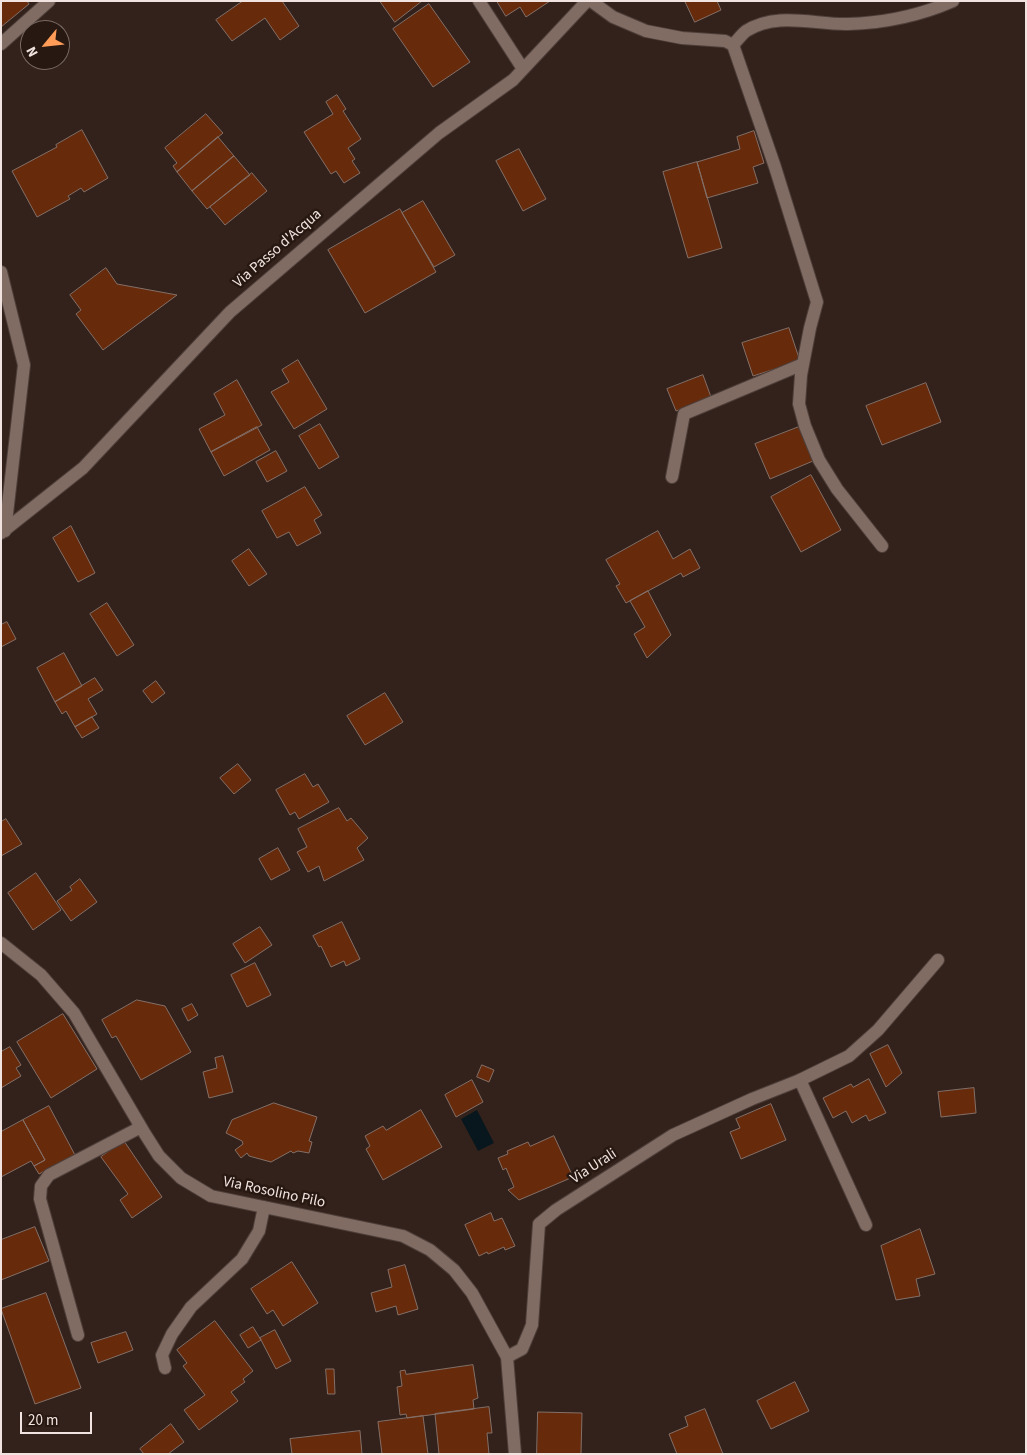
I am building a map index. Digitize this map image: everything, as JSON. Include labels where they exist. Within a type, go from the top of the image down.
[{"type":"street","points":[[1,44],[49,1]]},
{"type":"street","points":[[479,1],[523,69]]},
{"type":"street","points":[[589,1],[613,17],[646,31],[682,38],[725,41],[733,45],[817,302],[803,364],[799,404],[805,426],[819,460],[837,489],[882,546]]},
{"type":"street","name":"Via Passo d'Acqua","points":[[3,532],[83,468],[230,312],[439,133],[513,80],[589,1]]},
{"type":"street","points":[[733,45],[745,32],[757,26],[783,20],[847,24],[895,19],[953,1]]},
{"type":"street","points":[[1,272],[24,366],[3,532]]},
{"type":"street","points":[[672,477],[684,414],[803,364]]},
{"type":"street","name":"Via Rosolino Pilo","points":[[1,943],[41,975],[74,1013],[141,1127],[160,1156],[182,1178],[211,1196],[403,1236],[430,1250],[454,1270],[472,1293],[506,1357],[515,1454]]},
{"type":"street","name":"Via Urali","points":[[506,1357],[522,1349],[532,1325],[539,1224],[556,1210],[673,1135],[752,1099],[800,1080],[849,1056],[878,1030],[938,960]]},
{"type":"street","points":[[800,1080],[866,1225]]},
{"type":"street","points":[[78,1336],[40,1199],[41,1186],[49,1175],[141,1127]]},
{"type":"street","points":[[165,1368],[162,1355],[172,1334],[191,1307],[242,1259],[259,1231],[264,1207]]},
{"type":"shaded area","points":[[477,1110],[494,1143],[478,1151],[461,1119]]},
{"type":"building","points":[[1,1],[27,1],[29,4],[1,27]]},
{"type":"building","points":[[243,1],[282,1],[299,26],[280,40],[265,18],[232,41],[216,20]]},
{"type":"building","points":[[380,1],[422,1],[395,22]]},
{"type":"building","points":[[497,1],[550,1],[526,17],[520,7],[506,16]]},
{"type":"building","points":[[685,1],[717,1],[721,10],[695,22]]},
{"type":"building","points":[[429,4],[470,62],[433,87],[393,29]]},
{"type":"building","points":[[337,95],[346,109],[343,111],[361,139],[348,148],[355,159],[352,161],[360,173],[344,183],[336,171],[331,174],[304,132],[333,114],[326,102]]},
{"type":"building","points":[[206,114],[223,133],[177,172],[173,166],[177,163],[165,148]]},
{"type":"building","points":[[82,130],[108,178],[84,192],[81,188],[68,196],[70,199],[37,217],[12,171],[57,147],[56,145]]},
{"type":"building","points":[[754,131],[764,163],[753,167],[758,183],[707,198],[697,162],[740,149],[737,137]]},
{"type":"building","points":[[218,137],[234,156],[192,191],[177,172]]},
{"type":"building","points":[[519,149],[546,199],[523,211],[496,161]]},
{"type":"building","points":[[234,156],[250,175],[207,209],[192,191]]},
{"type":"building","points":[[697,162],[722,248],[688,258],[663,172]]},
{"type":"building","points":[[252,173],[267,191],[225,225],[210,207]]},
{"type":"building","points":[[423,201],[455,255],[434,267],[402,213]]},
{"type":"building","points":[[400,209],[436,272],[365,313],[328,250]]},
{"type":"building","points":[[106,268],[117,284],[177,295],[103,350],[76,314],[81,310],[70,295]]},
{"type":"building","points":[[789,328],[800,361],[753,376],[742,343]]},
{"type":"building","points":[[298,360],[327,409],[294,429],[271,392],[289,382],[282,370]]},
{"type":"building","points":[[703,375],[711,397],[676,411],[667,389]]},
{"type":"building","points":[[237,380],[262,425],[211,452],[199,429],[225,415],[214,394]]},
{"type":"building","points":[[926,383],[941,422],[882,445],[866,406]]},
{"type":"building","points":[[320,424],[339,457],[319,469],[299,436]]},
{"type":"building","points":[[257,427],[270,450],[224,476],[211,452]]},
{"type":"building","points":[[799,427],[813,461],[770,479],[755,444]]},
{"type":"building","points":[[276,451],[287,471],[267,482],[256,462]]},
{"type":"building","points":[[811,475],[841,530],[801,552],[771,497]]},
{"type":"building","points":[[305,487],[322,515],[314,520],[321,533],[297,546],[289,532],[277,538],[262,511]]},
{"type":"building","points":[[71,526],[95,573],[78,582],[53,538]]},
{"type":"building","points":[[658,531],[673,559],[690,549],[700,568],[683,577],[681,573],[626,603],[616,586],[620,584],[606,560]]},
{"type":"building","points":[[249,549],[267,574],[249,586],[232,561]]},
{"type":"building","points":[[648,591],[671,635],[647,658],[634,634],[645,627],[630,601]]},
{"type":"building","points":[[107,603],[134,645],[117,656],[90,614]]},
{"type":"building","points":[[7,622],[16,639],[1,647],[1,625]]},
{"type":"building","points":[[64,653],[82,686],[55,702],[37,668]]},
{"type":"building","points":[[95,678],[103,690],[88,699],[97,714],[75,727],[66,711],[62,714],[55,702]]},
{"type":"building","points":[[156,681],[165,693],[152,703],[143,691]]},
{"type":"building","points":[[385,693],[403,722],[365,745],[347,716]]},
{"type":"building","points":[[92,717],[99,728],[82,738],[75,727]]},
{"type":"building","points":[[238,764],[251,780],[234,794],[220,778]]},
{"type":"building","points":[[305,774],[313,787],[318,784],[329,802],[299,819],[295,812],[290,815],[276,790]]},
{"type":"building","points":[[339,808],[347,821],[351,818],[368,838],[357,848],[364,860],[324,881],[319,866],[308,872],[297,852],[307,847],[298,829]]},
{"type":"building","points":[[6,819],[22,844],[1,856],[1,822]]},
{"type":"building","points":[[278,848],[290,870],[271,880],[259,859]]},
{"type":"building","points":[[36,873],[61,910],[33,930],[8,893]]},
{"type":"building","points":[[80,879],[97,902],[71,921],[57,901],[72,890],[70,887]]},
{"type":"building","points":[[342,922],[360,959],[346,966],[344,961],[331,967],[321,946],[319,947],[313,936]]},
{"type":"building","points":[[260,927],[272,945],[245,963],[233,944]]},
{"type":"building","points":[[255,963],[271,995],[247,1007],[231,975]]},
{"type":"building","points":[[137,1000],[165,1006],[191,1052],[141,1080],[116,1036],[112,1038],[102,1020]]},
{"type":"building","points":[[192,1004],[198,1015],[188,1021],[182,1009]]},
{"type":"building","points":[[63,1014],[97,1069],[51,1098],[17,1042]]},
{"type":"building","points":[[888,1045],[902,1073],[886,1087],[870,1054]]},
{"type":"building","points":[[10,1047],[21,1065],[16,1068],[21,1076],[1,1088],[1,1052]]},
{"type":"building","points":[[223,1056],[233,1092],[209,1098],[203,1072],[217,1068],[215,1058]]},
{"type":"building","points":[[482,1065],[494,1070],[489,1082],[477,1077]]},
{"type":"building","points":[[869,1079],[886,1113],[869,1121],[866,1115],[852,1123],[846,1111],[833,1118],[823,1098],[851,1084],[853,1087]]},
{"type":"building","points":[[472,1080],[483,1102],[456,1117],[445,1095]]},
{"type":"building","points":[[974,1088],[976,1113],[941,1117],[938,1092]]},
{"type":"building","points":[[274,1103],[317,1117],[309,1141],[312,1142],[309,1153],[298,1151],[293,1153],[291,1151],[271,1162],[249,1156],[247,1153],[241,1158],[235,1150],[243,1144],[242,1141],[226,1133],[232,1120]]},
{"type":"building","points":[[771,1104],[786,1140],[741,1159],[730,1132],[740,1128],[736,1119]]},
{"type":"building","points":[[49,1106],[75,1155],[39,1174],[34,1166],[45,1160],[23,1120]]},
{"type":"building","points":[[421,1110],[442,1147],[383,1180],[366,1149],[370,1146],[365,1136],[383,1126],[386,1130]]},
{"type":"building","points":[[23,1120],[45,1160],[34,1166],[31,1161],[1,1177],[1,1132]]},
{"type":"building","points":[[554,1136],[573,1177],[519,1200],[508,1190],[514,1187],[506,1168],[503,1170],[498,1158],[508,1154],[507,1151],[528,1142],[530,1146]]},
{"type":"building","points":[[124,1141],[162,1197],[132,1218],[120,1200],[128,1194],[101,1157]]},
{"type":"building","points":[[491,1213],[494,1221],[502,1218],[515,1246],[505,1250],[504,1247],[479,1256],[465,1225]]},
{"type":"building","points":[[35,1227],[49,1261],[1,1280],[1,1240]]},
{"type":"building","points":[[920,1229],[935,1274],[916,1279],[920,1296],[896,1300],[881,1246]]},
{"type":"building","points":[[292,1262],[318,1303],[283,1326],[273,1310],[267,1314],[251,1289]]},
{"type":"building","points":[[405,1265],[418,1309],[398,1315],[396,1306],[376,1312],[371,1293],[392,1287],[388,1270]]},
{"type":"building","points":[[46,1293],[81,1388],[35,1404],[1,1309]]},
{"type":"building","points":[[215,1321],[253,1371],[243,1379],[245,1382],[231,1392],[238,1401],[199,1430],[184,1410],[205,1395],[183,1366],[187,1363],[177,1350]]},
{"type":"building","points":[[253,1327],[261,1340],[248,1348],[240,1335]]},
{"type":"building","points":[[275,1330],[291,1361],[276,1369],[260,1338]]},
{"type":"building","points":[[126,1332],[133,1350],[98,1363],[91,1343]]},
{"type":"building","points":[[473,1365],[478,1398],[473,1400],[474,1409],[407,1418],[406,1414],[400,1415],[397,1387],[402,1386],[400,1371],[405,1370],[406,1374]]},
{"type":"building","points":[[326,1369],[334,1369],[335,1394],[328,1394]]},
{"type":"building","points":[[795,1382],[809,1411],[771,1429],[757,1401]]},
{"type":"building","points":[[489,1407],[492,1433],[487,1433],[489,1454],[439,1454],[435,1414]]},
{"type":"building","points":[[705,1409],[723,1454],[677,1454],[669,1434],[688,1426],[685,1417]]},
{"type":"building","points":[[538,1412],[582,1413],[581,1454],[537,1454]]},
{"type":"building","points":[[423,1416],[428,1454],[382,1454],[378,1422]]},
{"type":"building","points":[[171,1424],[184,1442],[168,1454],[144,1454],[140,1449]]},
{"type":"building","points":[[360,1431],[362,1454],[292,1454],[290,1439]]}]
